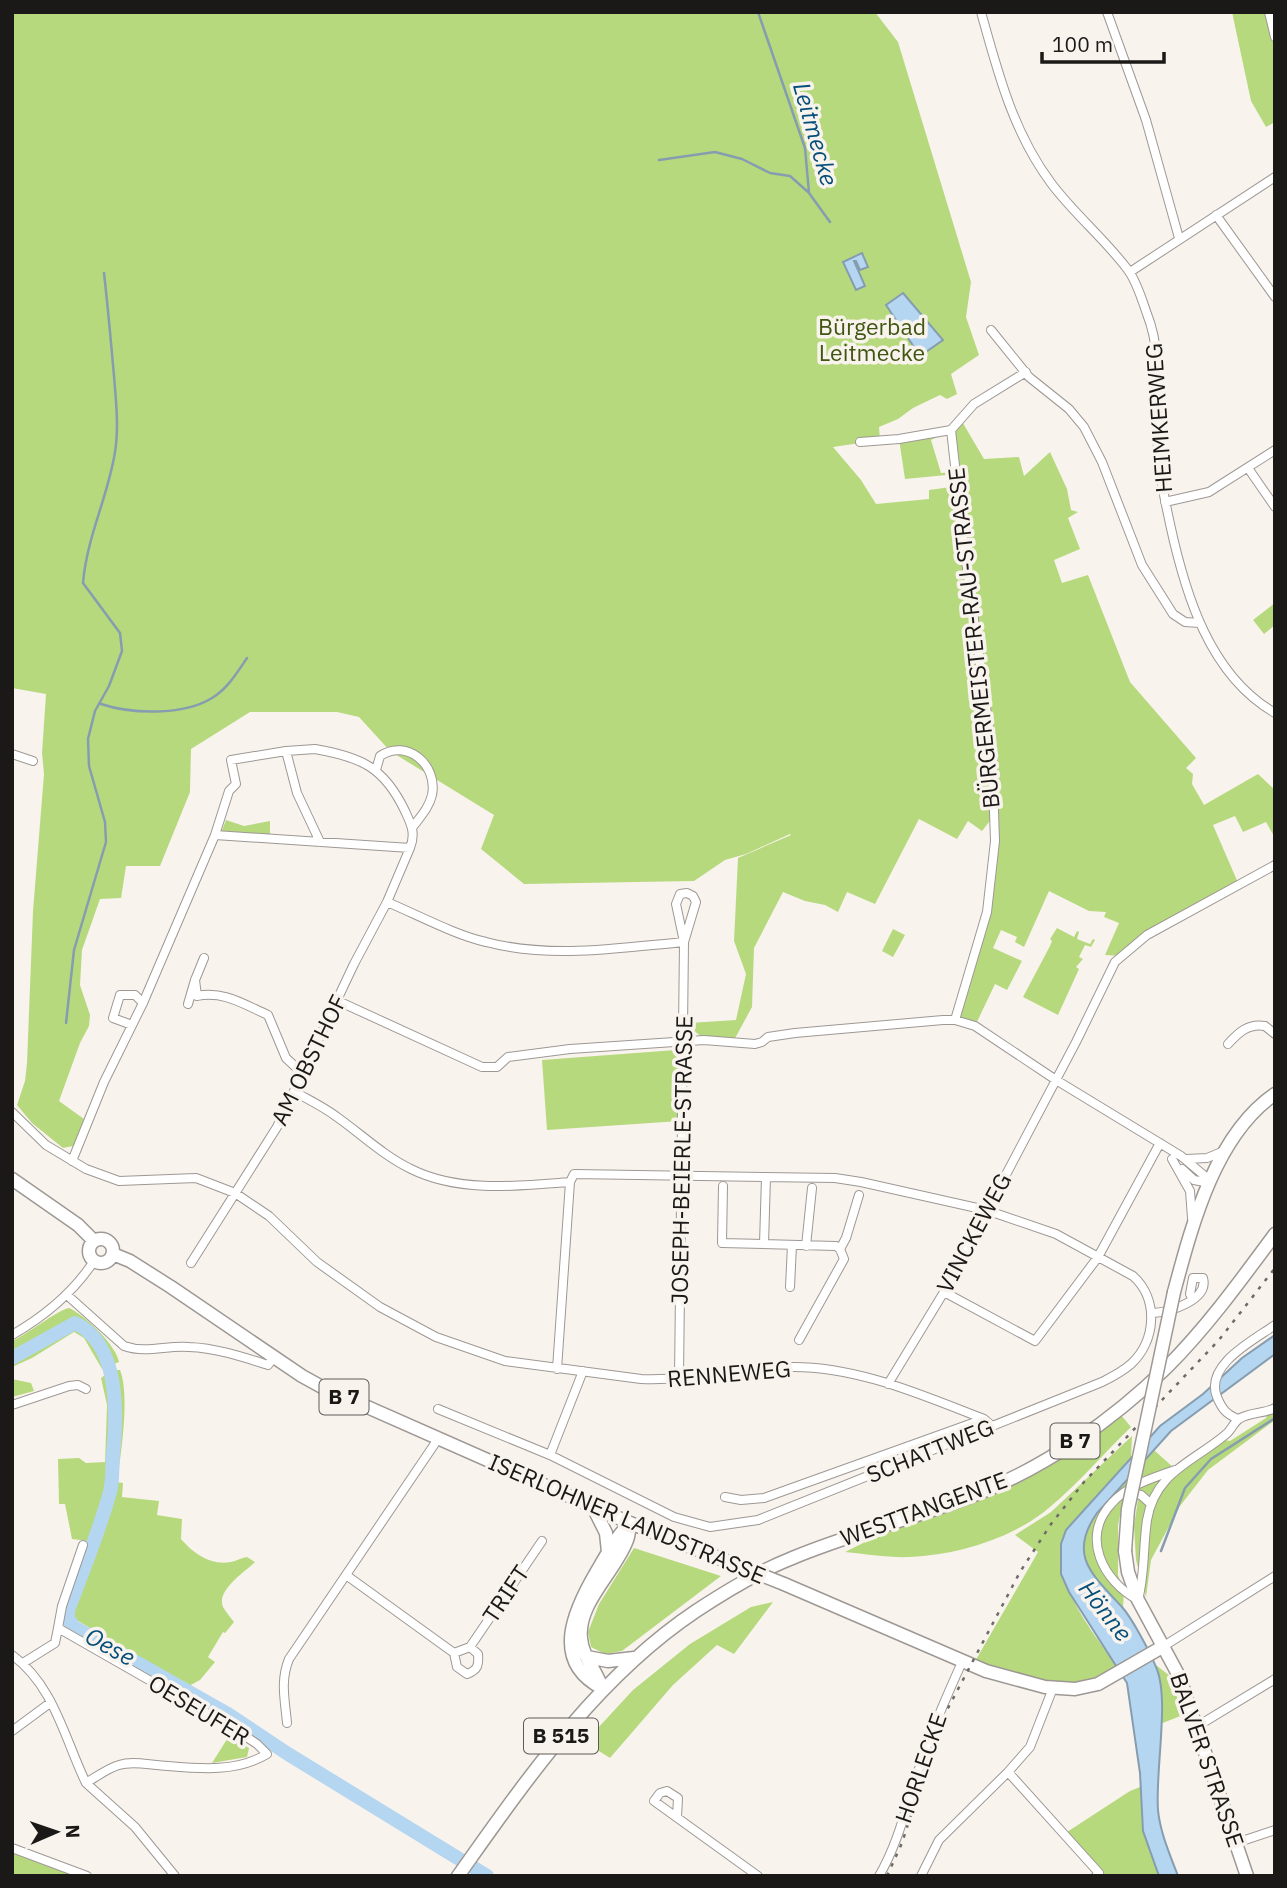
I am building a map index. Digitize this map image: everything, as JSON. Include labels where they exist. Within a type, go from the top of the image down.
[{"type":"main road","name":"BALVER STRASSE","points":[[1247,1876],[1179,1676],[1158,1649],[1138,1600],[1128,1572],[1125,1537],[1128,1509],[1174,1292],[1192,1225],[1226,1149],[1250,1115],[1275,1094]]},
{"type":"main road","name":"B 7","points":[[12,1179],[78,1225],[94,1241],[100,1238],[108,1241],[113,1247],[113,1254]]},
{"type":"main road","name":"WESTTANGENTE","points":[[602,1688],[635,1658],[695,1612],[773,1567],[808,1551],[975,1495],[1032,1468],[1093,1430],[1174,1359],[1219,1308],[1275,1234]]},
{"type":"main road","points":[[94,1241],[88,1250],[94,1261],[104,1263],[113,1254]]},
{"type":"main road","name":"ISERLOHNER LANDSTRASSE","points":[[113,1254],[130,1261],[323,1387],[630,1523],[784,1584],[986,1671],[1031,1685],[1053,1688],[1088,1687],[1119,1673],[1158,1649]]},
{"type":"main road","points":[[593,1507],[606,1533],[608,1552]]},
{"type":"main road","points":[[602,1688],[589,1682],[575,1658],[570,1642],[572,1624],[577,1608],[608,1552],[630,1523]]},
{"type":"main road","points":[[602,1688],[599,1676],[587,1657],[581,1639],[581,1628],[591,1601],[627,1541],[630,1523]]},
{"type":"main road","points":[[587,1657],[619,1661],[635,1658]]},
{"type":"main road","name":"B 515","points":[[458,1876],[565,1731],[602,1688]]},
{"type":"street","name":"HEIMKERWEG","points":[[982,12],[999,75],[1021,137],[1051,183],[1130,272],[1147,313],[1154,339],[1158,453],[1165,502],[1183,577],[1200,623],[1228,671],[1249,695],[1275,713]]},
{"type":"street","points":[[1107,12],[1146,120],[1180,238]]},
{"type":"street","points":[[1269,12],[1275,37]]},
{"type":"street","points":[[1130,272],[1275,177]]},
{"type":"street","points":[[1216,215],[1275,297]]},
{"type":"street","points":[[991,330],[1026,372],[1069,409],[1084,427],[1102,462],[1142,565],[1173,614],[1185,622],[1200,623]]},
{"type":"street","points":[[860,442],[899,439],[951,430],[974,404],[1026,372]]},
{"type":"street","name":"BÜRGERMEISTER-RAU-STRASSE","points":[[951,430],[992,751],[995,825],[987,912],[955,1020]]},
{"type":"street","points":[[1165,502],[1209,492],[1275,450]]},
{"type":"street","points":[[1248,468],[1275,508]]},
{"type":"street","points":[[231,760],[315,749],[345,754],[376,770],[394,789],[412,828],[429,806],[433,791],[423,762],[415,753],[404,749],[391,749],[380,755],[376,770]]},
{"type":"street","points":[[72,1161],[104,1082],[143,1003],[215,835],[229,791],[236,783],[226,750]]},
{"type":"street","points":[[286,751],[297,793],[320,842]]},
{"type":"street","points":[[12,754],[33,761]]},
{"type":"street","name":"AM OBSTHOF","points":[[191,1263],[264,1149],[295,1092],[387,902],[410,848],[414,835],[412,828]]},
{"type":"street","points":[[215,835],[410,848]]},
{"type":"street","name":"VINCKEWEG","points":[[888,1384],[944,1292],[1115,962],[1147,935],[1275,866]]},
{"type":"street","name":"JOSEPH-BEIERLE-STRASSE","points":[[679,1378],[684,942],[676,904],[680,894],[687,893],[693,896],[696,902],[684,942]]},
{"type":"street","points":[[387,902],[484,942],[507,947],[559,952],[684,942]]},
{"type":"street","points":[[188,1004],[204,958]]},
{"type":"street","points":[[195,980],[197,996],[207,993],[226,996],[268,1015],[286,1058],[302,1073]]},
{"type":"street","points":[[132,1025],[113,1018],[120,995],[135,995],[143,1003]]},
{"type":"street","points":[[338,1001],[482,1068],[497,1067],[508,1057],[570,1049],[720,1040],[755,1044],[768,1037],[795,1033],[955,1020],[984,1032],[1056,1080],[1184,1158],[1210,1183]]},
{"type":"street","points":[[1228,1044],[1250,1026],[1265,1026],[1275,1034]]},
{"type":"street","points":[[295,1092],[334,1115],[383,1152],[432,1178],[499,1188],[570,1182]]},
{"type":"street","name":"RENNEWEG","points":[[12,1112],[41,1140],[86,1170],[119,1181],[196,1178],[235,1193],[269,1216],[317,1262],[380,1307],[436,1337],[505,1361],[641,1379],[802,1367],[849,1374],[888,1384],[984,1419],[992,1426]]},
{"type":"street","points":[[1160,1143],[1190,1191],[1192,1225]]},
{"type":"street","points":[[944,1292],[1035,1341],[1098,1257],[1160,1143]]},
{"type":"street","points":[[1184,1158],[1207,1158],[1226,1149]]},
{"type":"street","points":[[1172,1159],[1194,1180],[1210,1183]]},
{"type":"street","points":[[557,1368],[570,1182],[574,1174],[835,1178],[986,1210],[1056,1234],[1133,1276],[1143,1285],[1153,1313],[1180,1309],[1192,1298]]},
{"type":"street","points":[[764,1244],[766,1177]]},
{"type":"street","points":[[723,1186],[722,1243],[836,1246],[840,1250],[844,1259],[799,1340]]},
{"type":"street","points":[[806,1246],[812,1188]]},
{"type":"street","points":[[840,1250],[859,1195]]},
{"type":"street","points":[[790,1287],[792,1245]]},
{"type":"street","points":[[12,1335],[41,1317],[67,1295],[94,1261]]},
{"type":"street","points":[[67,1295],[124,1346],[136,1350],[187,1347],[232,1354],[268,1365],[274,1357]]},
{"type":"street","name":"SCHATTWEG","points":[[438,1409],[550,1455],[674,1517],[709,1527],[758,1520],[1102,1382],[1124,1370],[1139,1355],[1148,1336],[1153,1313]]},
{"type":"street","points":[[1238,1419],[1225,1414],[1214,1383],[1221,1368],[1233,1354],[1275,1325]]},
{"type":"street","points":[[550,1455],[583,1371]]},
{"type":"street","points":[[12,1405],[69,1386],[78,1385],[86,1389]]},
{"type":"street","points":[[1175,1469],[1151,1504],[1138,1600],[1114,1583],[1103,1566],[1098,1549],[1101,1521],[1111,1503],[1140,1483],[1175,1469],[1226,1434],[1238,1419],[1275,1408]]},
{"type":"street","name":"SCHATTWEG","points":[[725,1497],[741,1500],[764,1498],[984,1419]]},
{"type":"street","points":[[287,1723],[283,1690],[284,1672],[289,1659],[438,1439]]},
{"type":"street","points":[[1123,1494],[1141,1495],[1151,1504]]},
{"type":"street","name":"TRIFT","points":[[470,1647],[542,1541]]},
{"type":"street","points":[[23,1663],[55,1643],[65,1595],[83,1545]]},
{"type":"street","points":[[346,1575],[454,1653],[457,1667],[467,1674],[475,1671],[479,1664],[478,1654],[470,1647],[454,1653]]},
{"type":"street","points":[[1158,1649],[1275,1576]]},
{"type":"street","name":"OESEUFER","points":[[58,1628],[231,1727],[267,1754],[235,1766],[205,1769],[132,1763],[119,1765],[86,1783]]},
{"type":"street","points":[[12,1655],[23,1663],[50,1703],[68,1735],[86,1783],[135,1827],[175,1876]]},
{"type":"street","name":"HORLECKE","points":[[879,1876],[888,1859],[921,1762],[963,1660]]},
{"type":"street","points":[[1196,1727],[1275,1679]]},
{"type":"street","points":[[921,1876],[939,1840],[1009,1772],[1030,1747],[1053,1688]]},
{"type":"street","points":[[12,1731],[50,1703]]},
{"type":"street","points":[[1009,1772],[1099,1873],[1096,1876]]},
{"type":"street","points":[[677,1817],[758,1876]]},
{"type":"street","points":[[1236,1843],[1275,1830]]},
{"type":"street","points":[[12,1848],[87,1876]]},
{"type":"green space","name":"Bürgerbad Leitmecke","points":[[12,12],[875,12],[898,42],[971,282],[966,317],[979,355],[951,374],[957,394],[947,399],[940,395],[879,427],[880,440],[833,447],[861,480],[876,504],[929,499],[929,490],[958,486],[957,474],[905,479],[899,439],[951,430],[960,418],[984,459],[1019,457],[1024,476],[1050,452],[1067,489],[1071,510],[1078,512],[1068,518],[1080,549],[1054,560],[1062,583],[1088,575],[1130,682],[1196,758],[1186,768],[1193,774],[1192,784],[1204,805],[1258,774],[1275,790],[1275,838],[1266,822],[1243,832],[1235,816],[1213,825],[1239,885],[1147,935],[1122,956],[1105,955],[1119,923],[1104,917],[1106,912],[1089,911],[1049,891],[1024,947],[1015,942],[1017,937],[1001,930],[993,948],[1022,961],[1007,990],[995,984],[975,1026],[955,1020],[987,912],[993,817],[982,831],[968,821],[957,839],[919,819],[875,904],[847,892],[838,912],[825,905],[783,892],[754,948],[752,1007],[733,1042],[713,1041],[698,1034],[689,1023],[736,1020],[746,974],[734,941],[738,858],[790,834],[746,854],[725,860],[694,881],[524,884],[481,849],[494,815],[390,751],[359,717],[337,712],[250,712],[191,749],[190,792],[160,866],[126,866],[121,898],[100,899],[82,950],[80,985],[90,1015],[89,1026],[59,1101],[84,1119],[73,1146],[63,1148],[32,1123],[17,1105],[25,1081],[27,1063],[33,911],[44,774],[42,753],[46,694],[12,688]],"holes":[[[951,430],[956,472],[941,473],[931,440]]]},
{"type":"green space","points":[[1232,12],[1269,12],[1275,37],[1275,122],[1266,127],[1251,101]]},
{"type":"green space","points":[[1275,603],[1275,625],[1264,634],[1253,620]]},
{"type":"green space","points":[[226,820],[244,826],[270,821],[270,836],[221,833]]},
{"type":"green space","points":[[1057,928],[1074,937],[1077,931],[1077,939],[1090,944],[1095,940],[1091,947],[1085,945],[1079,957],[1083,959],[1076,967],[1079,969],[1058,1015],[1023,997]]},
{"type":"green space","points":[[893,929],[905,935],[893,957],[882,951]]},
{"type":"green space","points":[[676,1050],[680,1121],[547,1130],[542,1060]]},
{"type":"green space","points":[[69,1308],[99,1331],[112,1347],[119,1362],[102,1369],[84,1338],[74,1332],[12,1367],[12,1341]]},
{"type":"green space","points":[[114,1370],[120,1370],[124,1394],[124,1425],[117,1482],[123,1483],[122,1497],[159,1501],[157,1515],[182,1519],[181,1539],[203,1557],[224,1563],[247,1557],[255,1562],[227,1588],[222,1601],[223,1607],[234,1622],[223,1632],[208,1657],[215,1662],[200,1680],[189,1686],[73,1618],[79,1592],[109,1507],[118,1462],[120,1416]]},
{"type":"green space","points":[[105,1375],[113,1416],[113,1437],[106,1480],[88,1541],[72,1539],[65,1504],[59,1504],[58,1459],[79,1458],[86,1463],[105,1462],[107,1405],[101,1378]]},
{"type":"green space","points":[[12,1379],[31,1383],[34,1391],[12,1397]]},
{"type":"green space","points":[[1275,1409],[1275,1420],[1208,1470],[1180,1506],[1151,1560],[1146,1597],[1136,1560],[1134,1526],[1144,1460],[1154,1450],[1175,1469],[1219,1439],[1230,1441],[1266,1418],[1269,1412]]},
{"type":"green space","points":[[1121,1415],[1131,1427],[1061,1498],[1020,1528],[984,1543],[928,1556],[894,1557],[845,1552],[885,1532],[1019,1483],[1066,1455]]},
{"type":"green space","points":[[1132,1436],[1131,1457],[1066,1530],[1062,1549],[1062,1568],[1075,1604],[1119,1670],[1098,1681],[1059,1686],[974,1663],[1038,1552],[1015,1535],[1051,1512]]},
{"type":"green space","points":[[1128,1478],[1118,1525],[1118,1575],[1124,1591],[1123,1608],[1090,1571],[1084,1556],[1084,1542],[1088,1528]]},
{"type":"green space","points":[[634,1548],[721,1576],[622,1651],[605,1654],[591,1647],[588,1632],[599,1604]]},
{"type":"green space","points":[[773,1602],[734,1654],[717,1645],[673,1685],[610,1758],[585,1742],[633,1690],[690,1644],[751,1607]]},
{"type":"green space","points":[[1156,1665],[1170,1676],[1183,1715],[1160,1724],[1161,1686]]},
{"type":"green space","points":[[229,1736],[249,1748],[247,1757],[212,1763]]},
{"type":"green space","points":[[1140,1787],[1143,1831],[1159,1876],[1105,1876],[1067,1832]]},
{"type":"green space","points":[[12,1853],[74,1876],[12,1876]]},
{"type":"water","points":[[862,253],[868,267],[860,270],[854,261],[865,286],[856,290],[843,262]]},
{"type":"water","points":[[903,293],[943,340],[920,356],[886,305]]},
{"type":"water","name":"Hönne","points":[[1275,1335],[1275,1354],[1171,1431],[1097,1513],[1084,1541],[1084,1553],[1093,1575],[1131,1619],[1150,1653],[1160,1680],[1162,1716],[1158,1810],[1163,1835],[1178,1876],[1159,1876],[1143,1831],[1140,1773],[1127,1683],[1069,1592],[1061,1574],[1061,1544],[1066,1530],[1160,1426],[1203,1394],[1242,1358]]},
{"type":"waterway","name":"Leitmecke","points":[[758,12],[805,148],[809,193],[830,222]]},
{"type":"waterway","points":[[659,160],[715,152],[742,159],[770,173],[790,176],[808,192]]},
{"type":"waterway","points":[[66,1023],[74,950],[106,842],[105,822],[89,766],[88,739],[95,711],[109,686],[122,651],[120,633],[83,583],[116,443],[116,404],[104,273]]},
{"type":"waterway","points":[[101,704],[127,710],[157,712],[200,704],[222,690],[247,658]]},
{"type":"waterway","name":"Oese","points":[[12,1358],[75,1323],[90,1333],[108,1363],[115,1401],[111,1488],[96,1537],[68,1610],[68,1619],[74,1627],[228,1714],[487,1876]]},
{"type":"waterway","points":[[1161,1551],[1185,1488],[1211,1459],[1275,1418]]},
{"type":"railway","points":[[887,1876],[902,1843],[947,1710],[1020,1572],[1051,1524],[1084,1482],[1219,1340],[1275,1268]]}]
